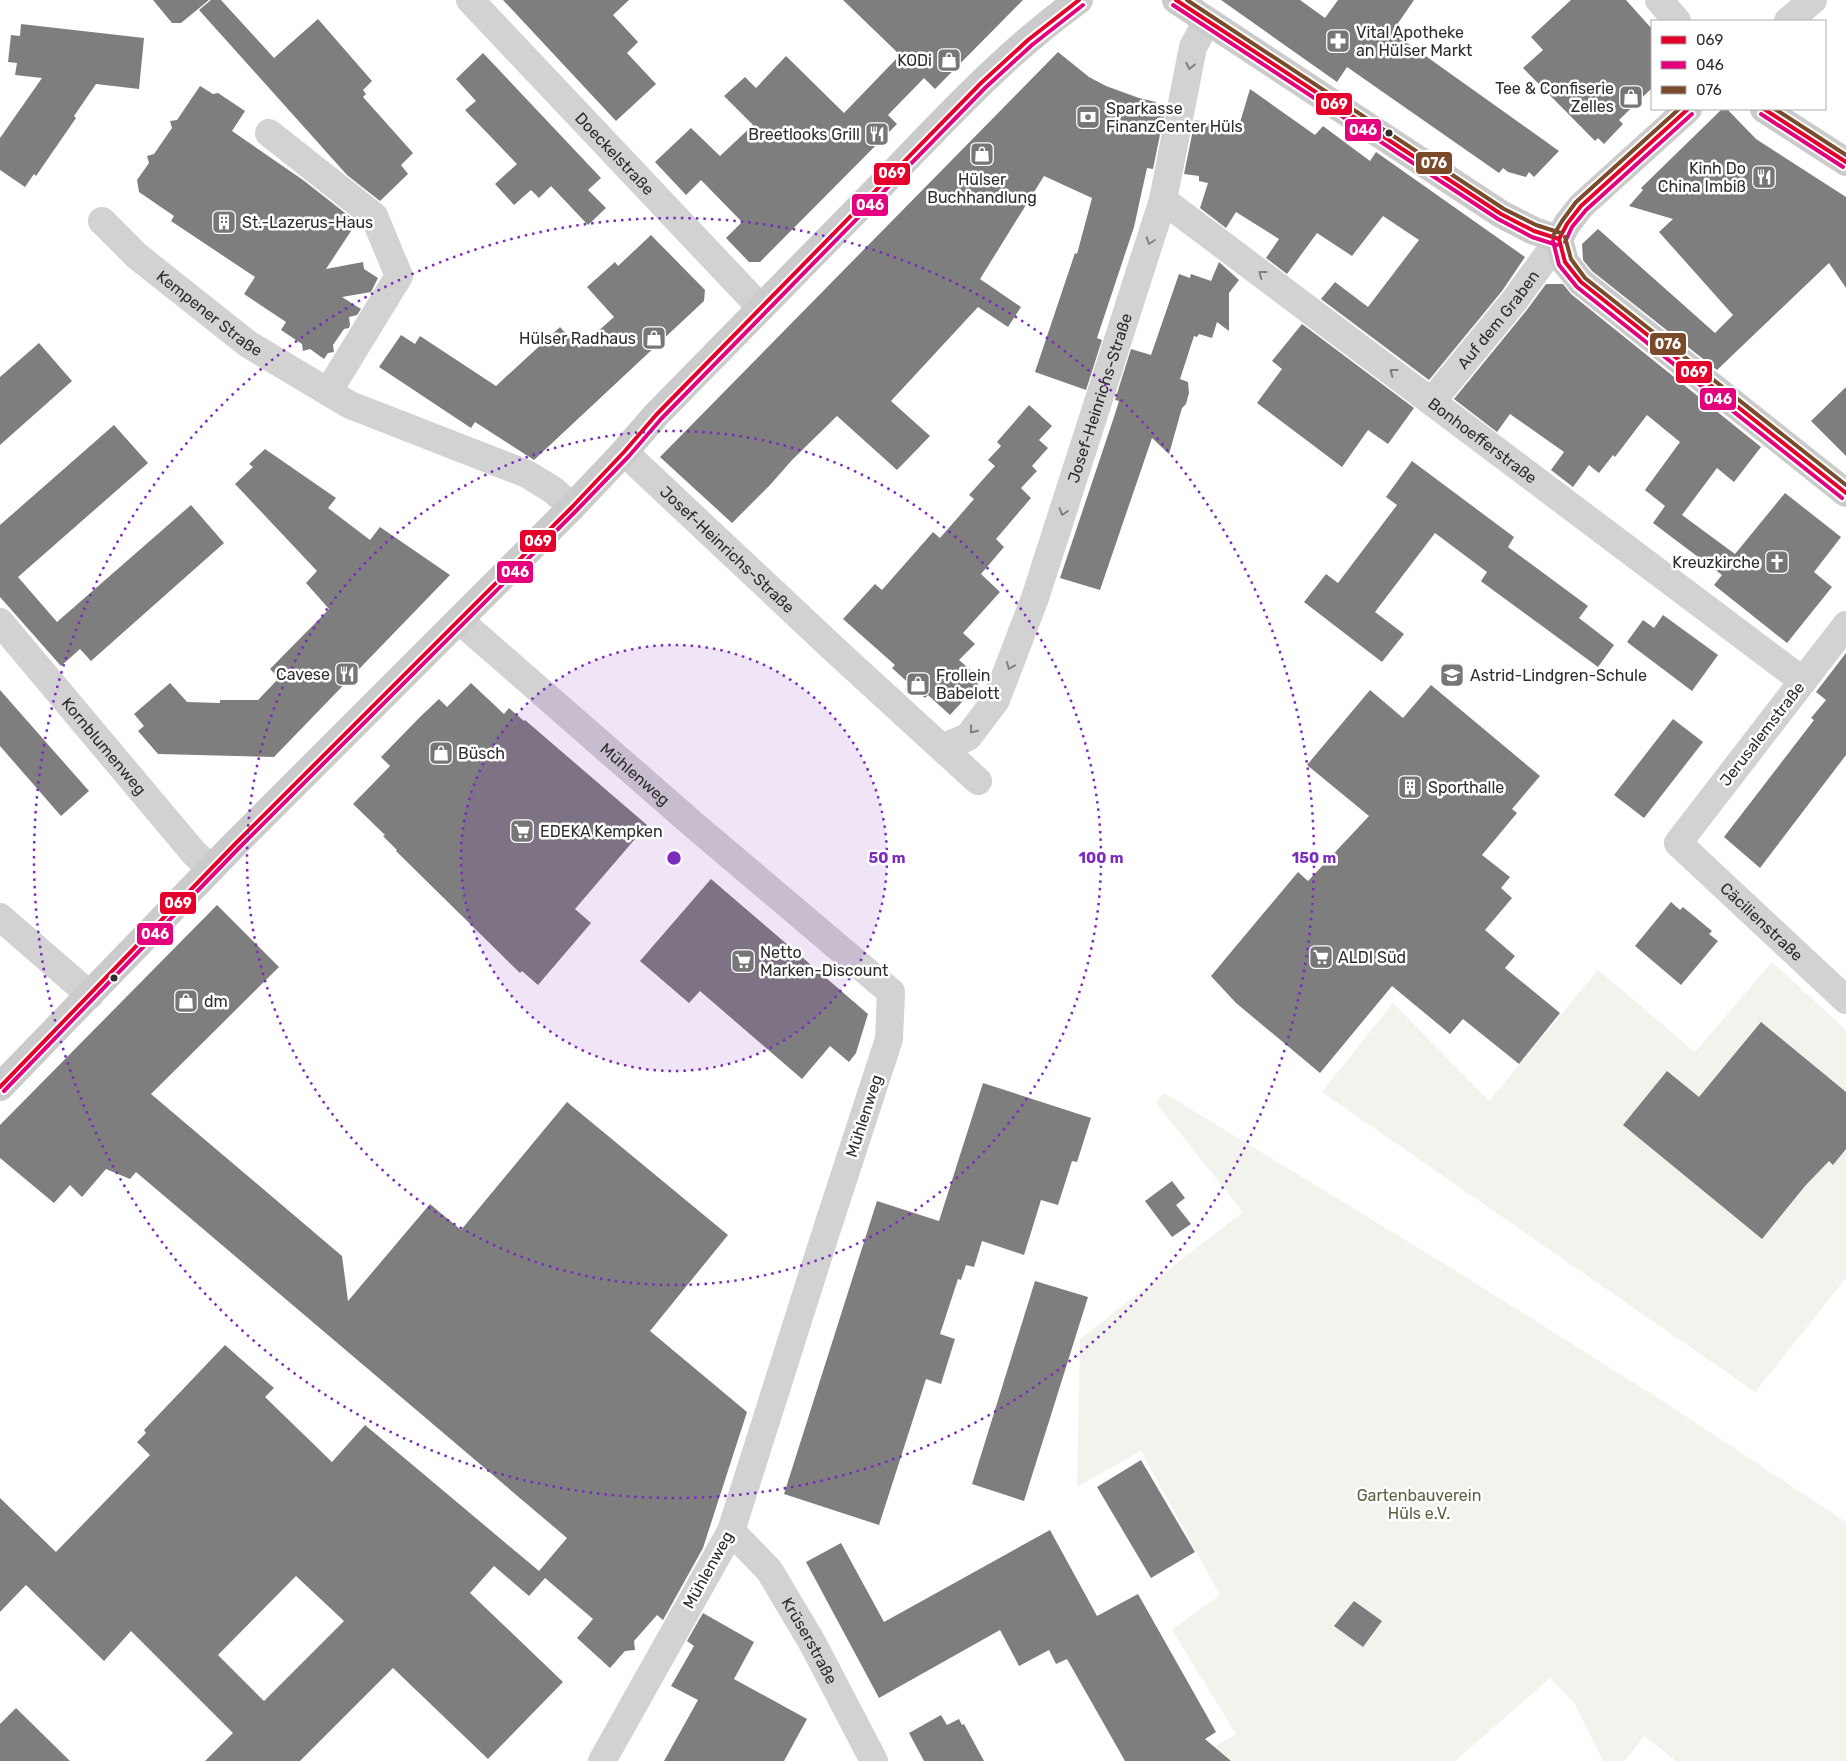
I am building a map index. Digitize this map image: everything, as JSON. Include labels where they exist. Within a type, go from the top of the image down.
[{"type":"street","name":"Doeckelstraße","points":[[470,0],[760,308]]},
{"type":"street","points":[[0,1087],[210,869],[572,507],[656,415],[998,67],[1049,11],[1079,0]]},
{"type":"street","points":[[1176,0],[1501,214],[1534,231],[1559,239],[1565,262],[1581,282],[1846,493]]},
{"type":"street","points":[[1659,0],[1677,20]]},
{"type":"street","points":[[1789,20],[1813,0]]},
{"type":"street","name":"Josef-Heinrichs-Straße","points":[[942,748],[968,737],[996,700],[1035,598],[1163,200],[1193,46],[1207,21]]},
{"type":"street","name":"Auf dem Graben","points":[[1432,401],[1514,301],[1581,206],[1687,110]]},
{"type":"street","points":[[1766,110],[1846,162]]},
{"type":"street","points":[[269,133],[374,216],[399,276],[328,392]]},
{"type":"street","name":"Bonhoefferstraße","points":[[1163,200],[1803,681]]},
{"type":"street","name":"Kempener Straße","points":[[102,221],[137,256],[248,344],[350,406],[527,474],[553,490],[572,507]]},
{"type":"street","name":"Josef-Heinrichs-Straße","points":[[624,452],[978,781]]},
{"type":"street","name":"Mühlenweg","points":[[459,620],[695,826],[891,992],[889,1039],[731,1531],[602,1761]]},
{"type":"street","name":"Kornblumenweg","points":[[0,622],[194,853],[210,869]]},
{"type":"street","name":"Jerusalemstraße","points":[[1678,842],[1846,625]]},
{"type":"street","name":"Cäcilienstraße","points":[[1678,842],[1846,1000]]},
{"type":"street","points":[[0,917],[90,995]]},
{"type":"street","name":"Krüserstraße","points":[[731,1531],[769,1570],[813,1644],[874,1761]]},
{"type":"green space","points":[[1772,962],[1846,1030],[1846,1278],[1755,1392],[1322,1092],[1393,1003],[1489,1101],[1598,970],[1695,1052]]},
{"type":"green space","name":"Gartenbauverein Hüls e.V.","points":[[1164,1093],[1456,1271],[1664,1402],[1846,1522],[1846,1761],[1676,1761],[1644,1736],[1625,1761],[1603,1761],[1575,1704],[1550,1678],[1455,1761],[1191,1761],[1236,1734],[1172,1630],[1220,1595],[1141,1451],[1077,1487],[1080,1339],[1243,1212],[1156,1103]]},
{"type":"building","points":[[153,0],[209,0],[181,23],[172,23]]},
{"type":"building","points":[[211,0],[221,0],[274,58],[318,19],[372,81],[363,90],[366,94],[363,97],[413,153],[401,165],[408,174],[380,201],[347,175],[199,10]]},
{"type":"building","points":[[503,0],[629,0],[613,15],[638,42],[627,53],[656,84],[616,121]]},
{"type":"building","points":[[843,0],[1023,0],[935,89],[924,78],[888,115],[897,124],[760,262],[749,262],[726,238],[742,222],[701,180],[686,195],[655,162],[691,128],[720,156],[753,125],[724,96],[745,77],[756,88],[786,56],[844,113],[900,55]]},
{"type":"building","points":[[1221,0],[1300,0],[1325,18],[1338,0],[1414,0],[1392,32],[1559,151],[1534,177],[1529,172],[1526,177],[1508,172],[1503,168],[1499,173],[1347,67],[1337,82]]},
{"type":"building","points":[[1571,0],[1626,0],[1651,28],[1651,89],[1619,120],[1623,124],[1604,144],[1598,138],[1595,141],[1523,68],[1543,50],[1531,37]]},
{"type":"building","points":[[21,24],[144,38],[139,89],[96,84],[74,116],[76,118],[36,176],[34,174],[25,187],[0,170],[0,138],[42,78],[15,75],[17,63],[8,62],[11,35],[20,36]]},
{"type":"building","points":[[1058,52],[1089,77],[1106,86],[1156,102],[1154,113],[1164,115],[1153,169],[1147,168],[1134,227],[1097,338],[1102,340],[1086,390],[1035,372],[1075,253],[1077,254],[1092,198],[1044,176],[980,279],[1021,307],[1008,327],[978,307],[891,401],[930,436],[897,470],[837,416],[732,523],[660,457]]},
{"type":"building","points":[[483,53],[601,178],[588,190],[606,208],[588,225],[551,186],[539,198],[531,190],[514,205],[495,184],[517,164],[465,110],[476,101],[456,79]]},
{"type":"building","name":"St.-Lazerus-Haus","points":[[200,86],[213,94],[218,93],[245,111],[232,131],[303,180],[354,220],[355,225],[326,269],[363,262],[364,269],[378,278],[371,292],[342,297],[361,309],[357,315],[349,317],[349,328],[344,329],[333,345],[334,352],[328,353],[324,359],[310,349],[303,351],[302,344],[281,330],[286,322],[244,294],[255,277],[171,221],[174,216],[139,192],[137,180],[149,163],[147,156],[154,154],[172,128],[170,121],[177,120]]},
{"type":"building","points":[[1250,89],[1315,135],[1323,126],[1370,161],[1376,152],[1525,257],[1502,291],[1429,380],[1321,299],[1335,282],[1368,307],[1419,240],[1383,216],[1352,256],[1317,233],[1287,274],[1266,258],[1279,239],[1236,212],[1226,228],[1200,208],[1208,183],[1199,181],[1199,176],[1184,174],[1195,120],[1238,129]]},
{"type":"building","points":[[1721,110],[1728,110],[1756,139],[1846,197],[1846,288],[1829,263],[1717,370],[1592,271],[1583,260],[1582,244],[1598,229],[1715,333],[1733,315],[1659,232],[1673,219],[1629,206],[1643,190],[1641,188]]},
{"type":"building","points":[[651,235],[705,290],[704,301],[534,460],[475,422],[471,428],[379,367],[401,335],[415,344],[420,336],[496,386],[560,327],[579,348],[614,317],[587,287],[615,262],[618,266]]},
{"type":"building","points":[[1219,262],[1239,280],[1229,293],[1229,331],[1217,322],[1212,338],[1199,334],[1197,337],[1194,336],[1180,379],[1188,382],[1189,393],[1186,404],[1182,408],[1169,454],[1152,438],[1100,590],[1060,578],[1119,401],[1115,400],[1131,349],[1151,355],[1179,274],[1190,278],[1191,274],[1211,281]]},
{"type":"building","points":[[1546,284],[1563,284],[1571,294],[1761,447],[1734,482],[1717,468],[1682,515],[1735,554],[1785,493],[1841,537],[1814,572],[1832,587],[1787,643],[1714,585],[1722,575],[1653,523],[1665,506],[1645,490],[1680,442],[1647,415],[1615,457],[1613,455],[1599,473],[1589,465],[1573,487],[1551,470],[1564,452],[1510,414],[1497,432],[1454,399]]},
{"type":"building","points":[[1302,324],[1414,408],[1388,444],[1368,430],[1342,467],[1257,403],[1282,369],[1272,361]]},
{"type":"building","points":[[39,343],[72,381],[0,445],[0,377]]},
{"type":"building","points":[[1846,387],[1846,456],[1811,421]]},
{"type":"building","points":[[1029,405],[1052,426],[1039,440],[1048,448],[1032,466],[1037,471],[1021,488],[1031,498],[996,539],[1004,547],[981,574],[1000,592],[963,633],[975,644],[959,660],[982,680],[950,715],[928,695],[925,698],[892,668],[895,665],[843,619],[875,584],[882,590],[933,532],[940,538],[974,499],[969,495],[995,466],[988,460],[1001,446],[997,442]]},
{"type":"building","points":[[114,425],[148,463],[18,577],[57,622],[191,505],[224,543],[91,661],[80,649],[61,666],[0,597],[0,525]]},
{"type":"building","points":[[265,449],[336,498],[328,508],[370,540],[380,527],[450,575],[274,757],[158,754],[138,731],[144,726],[134,714],[170,683],[187,702],[220,703],[220,700],[258,700],[279,678],[270,669],[329,609],[306,583],[317,571],[235,484],[253,467],[249,464]]},
{"type":"building","points":[[1412,461],[1514,537],[1508,547],[1588,606],[1579,618],[1614,645],[1598,667],[1482,582],[1487,572],[1435,533],[1375,612],[1404,634],[1382,662],[1304,602],[1326,574],[1338,583],[1397,505],[1386,497]]},
{"type":"building","points":[[1663,615],[1718,655],[1692,691],[1627,642],[1643,620],[1654,628]]},
{"type":"building","points":[[1846,653],[1846,755],[1760,868],[1724,837],[1814,720],[1811,718],[1826,700],[1816,692]]},
{"type":"building","points":[[471,683],[504,714],[509,708],[525,720],[647,825],[575,909],[591,923],[538,985],[522,971],[520,973],[396,851],[383,836],[385,835],[353,804],[390,766],[381,757],[439,699],[447,707]]},
{"type":"building","points":[[1431,685],[1540,776],[1512,809],[1517,813],[1482,855],[1510,877],[1501,888],[1512,898],[1485,930],[1515,956],[1505,968],[1560,1013],[1519,1064],[1463,1019],[1450,1034],[1392,986],[1320,1073],[1236,1003],[1211,976],[1298,872],[1308,881],[1369,816],[1307,765],[1370,690],[1403,718]]},
{"type":"building","points":[[0,690],[89,791],[61,816],[0,746]]},
{"type":"building","points":[[1673,719],[1703,742],[1644,818],[1614,795]]},
{"type":"building","points":[[711,879],[868,1014],[856,1053],[849,1062],[830,1046],[802,1079],[700,991],[689,1003],[640,961]]},
{"type":"building","points":[[1671,902],[1680,910],[1683,907],[1712,931],[1709,934],[1718,941],[1681,985],[1635,946]]},
{"type":"building","points":[[217,905],[279,967],[151,1094],[342,1256],[348,1301],[430,1204],[461,1230],[567,1102],[728,1235],[650,1331],[747,1412],[703,1548],[663,1620],[657,1615],[634,1641],[635,1650],[625,1651],[610,1668],[577,1638],[593,1619],[545,1578],[529,1596],[494,1566],[470,1593],[563,1682],[488,1759],[393,1668],[300,1761],[205,1761],[233,1733],[131,1631],[104,1661],[26,1585],[0,1612],[0,1498],[56,1552],[150,1455],[137,1442],[146,1433],[144,1430],[225,1345],[274,1388],[265,1397],[332,1462],[365,1425],[539,1571],[567,1538],[136,1172],[130,1179],[106,1169],[82,1197],[70,1185],[54,1203],[0,1158],[0,1125]],"holes":[[[296,1576],[344,1621],[264,1701],[218,1655]]]},
{"type":"building","points":[[1761,1022],[1846,1092],[1846,1149],[1833,1165],[1829,1161],[1805,1186],[1762,1239],[1623,1125],[1667,1071],[1699,1097]]},
{"type":"building","points":[[983,1083],[1091,1118],[1077,1162],[1072,1161],[1058,1205],[1041,1200],[1024,1255],[982,1241],[974,1267],[966,1265],[961,1280],[958,1279],[940,1334],[955,1339],[941,1384],[926,1379],[879,1525],[784,1494],[877,1201],[939,1221]]},
{"type":"building","points":[[1172,1181],[1185,1198],[1176,1205],[1191,1224],[1172,1237],[1145,1201]]},
{"type":"building","points":[[1035,1281],[1088,1297],[1024,1501],[972,1484]]},
{"type":"building","points":[[1141,1460],[1195,1552],[1151,1578],[1097,1487]]},
{"type":"building","points":[[1050,1530],[1097,1616],[1138,1594],[1216,1732],[1205,1739],[1231,1761],[1125,1761],[1067,1659],[1056,1664],[1049,1650],[1019,1666],[1000,1630],[879,1698],[806,1562],[841,1543],[884,1622]]},
{"type":"building","points":[[1354,1601],[1382,1621],[1363,1647],[1334,1626]]},
{"type":"building","points":[[703,1613],[754,1642],[734,1679],[807,1719],[784,1761],[664,1761],[698,1700],[671,1686],[694,1646],[687,1641]]},
{"type":"building","points":[[16,1708],[70,1761],[0,1761],[0,1724]]},
{"type":"building","points":[[941,1715],[947,1725],[959,1719],[962,1725],[964,1724],[984,1761],[924,1761],[909,1733]]},
{"type":"transit line","name":"069","points":[[0,1087],[235,844],[572,507],[656,415],[981,83],[1028,40],[1079,0]]},
{"type":"transit line","name":"069","points":[[1176,0],[1501,214],[1534,231],[1559,239]]},
{"type":"transit line","name":"076","points":[[1187,0],[1504,209],[1536,225],[1561,233]]},
{"type":"transit line","name":"046","points":[[4,1091],[239,848],[576,511],[629,456],[661,419],[985,88],[1032,45],[1083,5]]},
{"type":"transit line","name":"046","points":[[1173,5],[1498,219],[1532,237],[1557,245]]},
{"type":"transit line","name":"076","points":[[1553,236],[1576,202],[1678,110]]},
{"type":"transit line","name":"069","points":[[1559,239],[1567,224],[1581,206],[1687,110]]},
{"type":"transit line","name":"069","points":[[1766,110],[1846,162]]},
{"type":"transit line","name":"076","points":[[1777,110],[1846,155]]},
{"type":"transit line","name":"046","points":[[1565,242],[1572,227],[1586,210],[1692,114]]},
{"type":"transit line","name":"046","points":[[1761,114],[1843,167]]},
{"type":"transit line","name":"076","points":[[1565,237],[1571,259],[1585,278],[1846,485]]},
{"type":"transit line","name":"069","points":[[1559,239],[1565,262],[1581,282],[1846,493]]},
{"type":"transit line","name":"046","points":[[1553,241],[1559,265],[1577,287],[1842,498]]},
{"type":"place","name":"Vital Apotheke an Hülser Markt","points":[[1338,41]]},
{"type":"place","name":"KODi","points":[[949,60]]},
{"type":"place","name":"Tee & Confiserie Zelles","points":[[1631,97]]},
{"type":"place","name":"Sparkasse FinanzCenter Hüls","points":[[1088,117]]},
{"type":"place","name":"Breetlooks Grill","points":[[877,134]]},
{"type":"place","name":"Hülser Buchhandlung","points":[[982,154]]},
{"type":"place","name":"Kinh Do China Imbiß","points":[[1764,177]]},
{"type":"place","name":"St.-Lazerus-Haus","points":[[224,222]]},
{"type":"place","name":"Hülser Radhaus","points":[[654,338]]},
{"type":"place","name":"Kreuzkirche","points":[[1777,562]]},
{"type":"place","name":"Cavese","points":[[347,674]]},
{"type":"place","name":"Astrid-Lindgren-Schule","points":[[1452,675]]},
{"type":"place","name":"Frollein Babelott","points":[[918,684]]},
{"type":"place","name":"Büsch","points":[[441,753]]},
{"type":"place","name":"Sporthalle","points":[[1410,787]]},
{"type":"place","name":"EDEKA Kempken","points":[[522,831]]},
{"type":"place","name":"ALDI Süd","points":[[1321,957]]},
{"type":"place","name":"Netto Marken-Discount","points":[[743,961]]},
{"type":"place","name":"dm","points":[[186,1001]]}]
